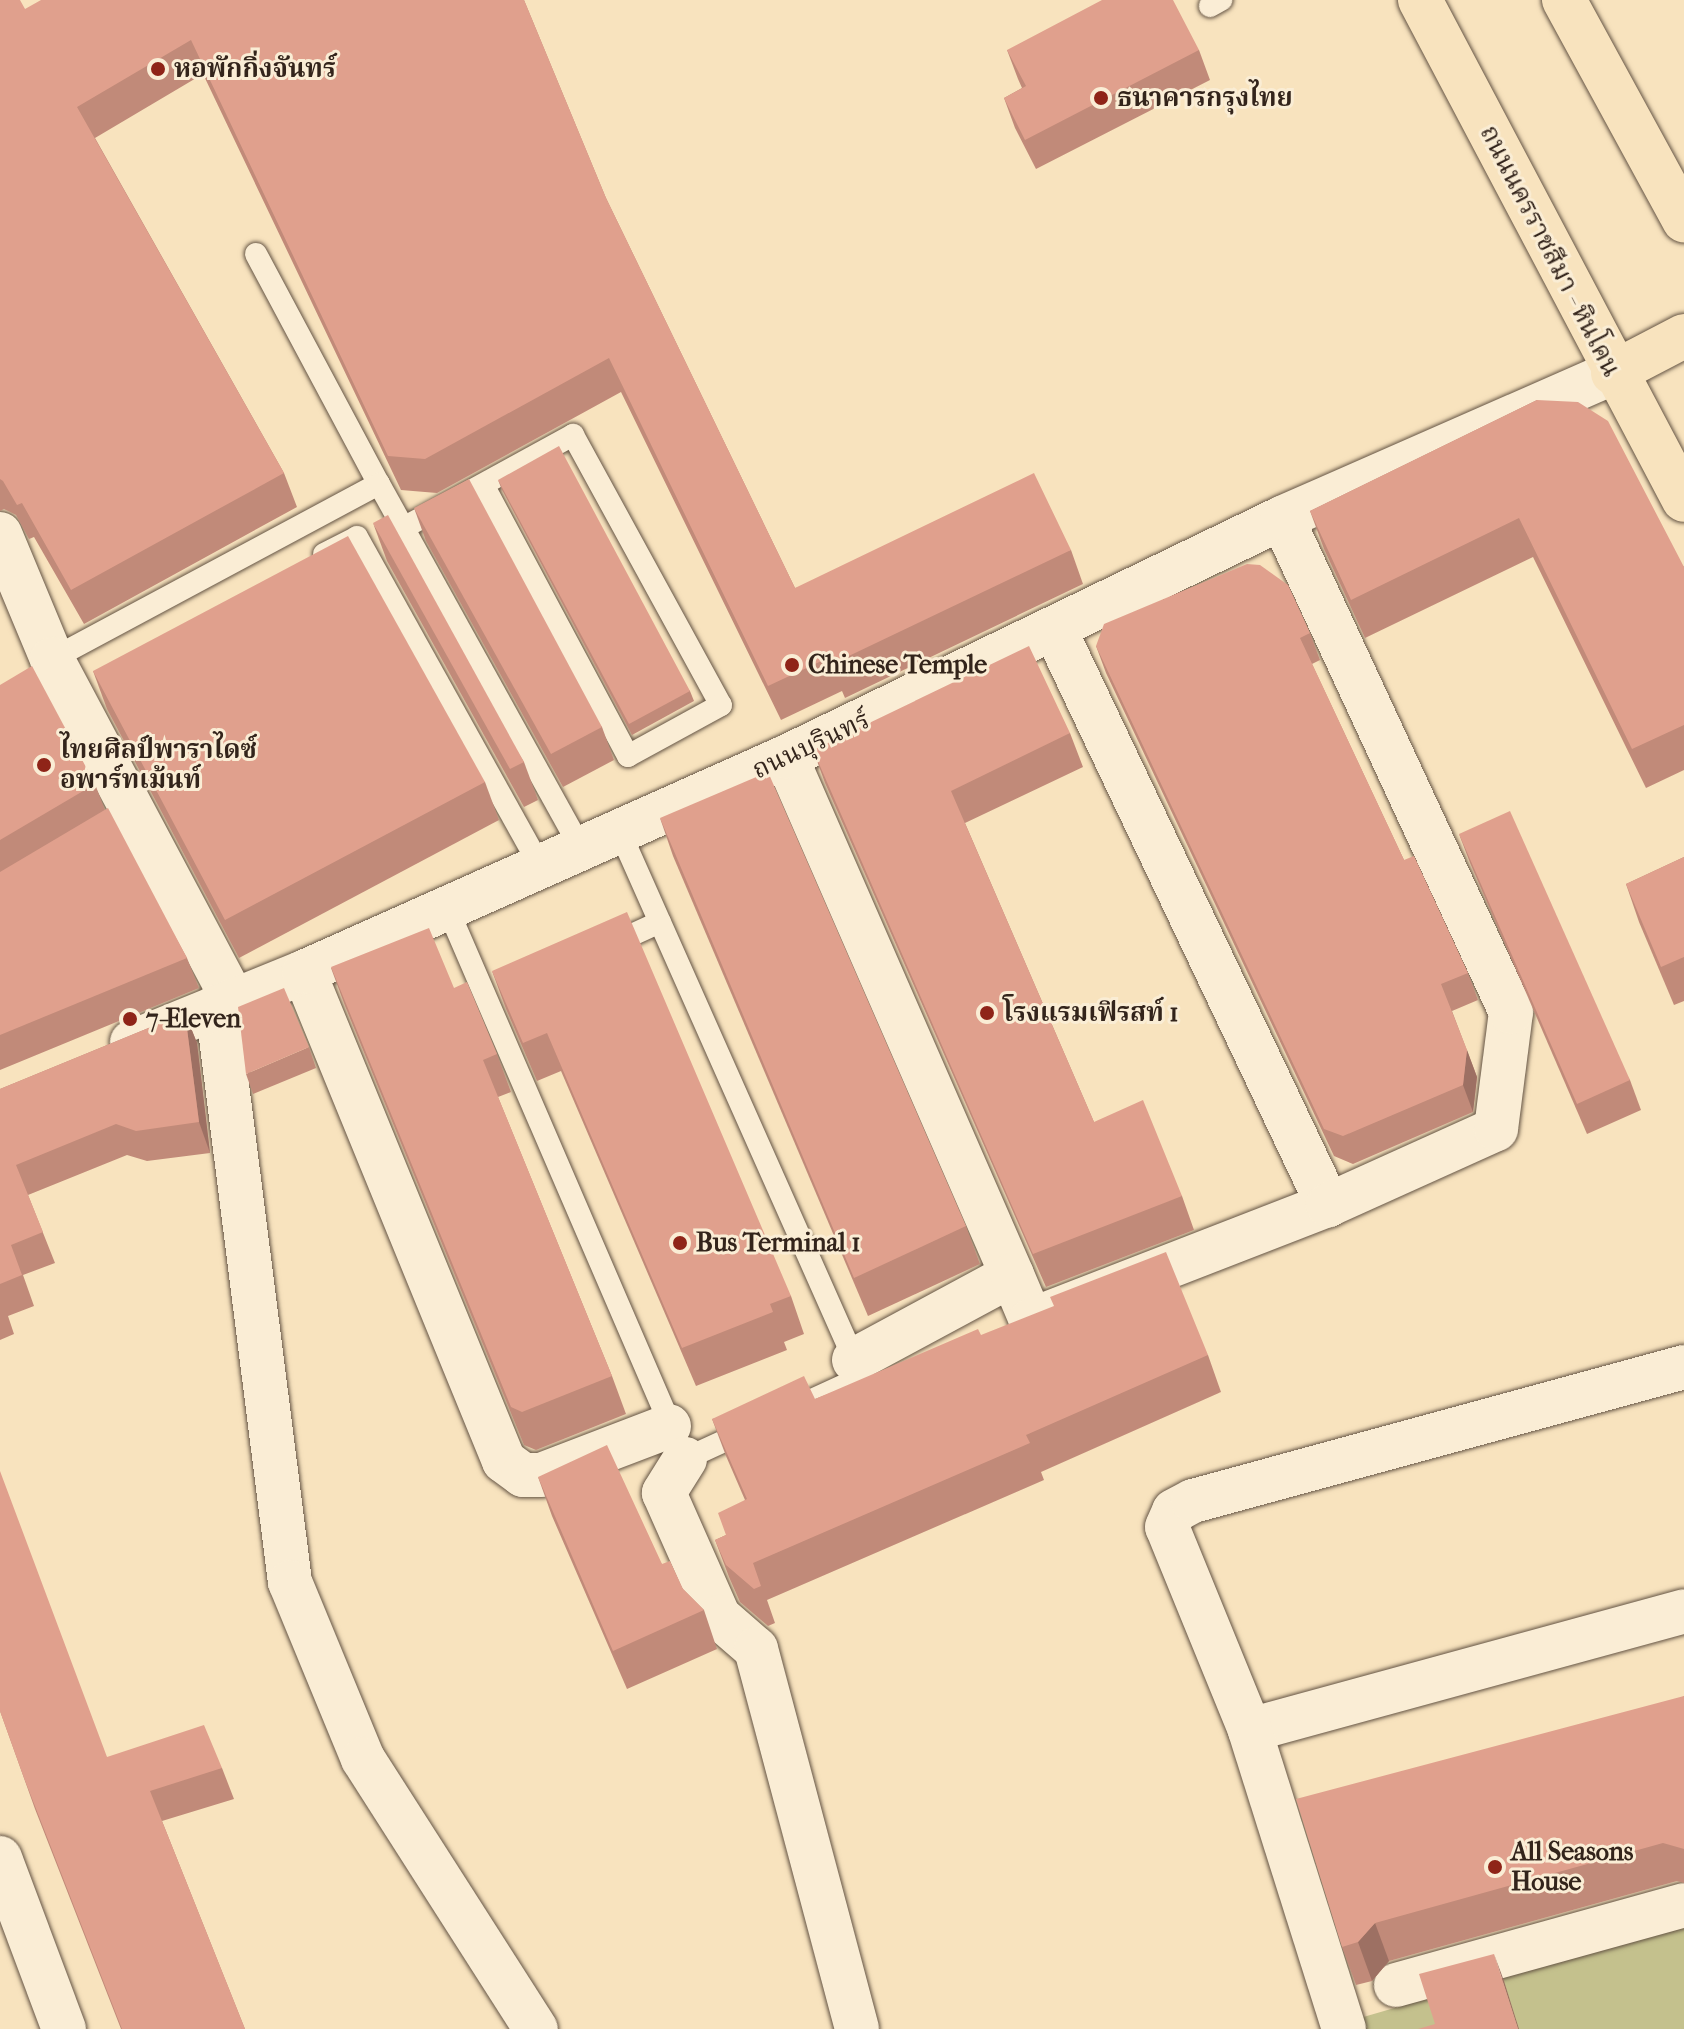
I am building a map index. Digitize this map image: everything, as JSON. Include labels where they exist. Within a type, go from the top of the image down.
[{"type":"main road","name":"ถนนนครราชสีมา - หินโคน","points":[[1420,0],[1613,373],[1684,500]]},
{"type":"main road","points":[[1564,0],[1684,220]]},
{"type":"main road","points":[[1613,373],[1684,336]]},
{"type":"street","name":"ถนนบุรินทร์","points":[[91,1059],[304,972],[446,905],[786,757],[1282,518],[1613,373]]},
{"type":"street","points":[[786,757],[1031,1320],[1328,1205],[1496,1129],[1511,1012],[1282,518]]},
{"type":"street","points":[[0,534],[68,678],[122,821],[225,1002],[290,1582],[363,1759],[536,2029]]},
{"type":"street","points":[[1055,630],[1328,1205]]},
{"type":"street","points":[[304,972],[504,1461],[523,1475],[541,1475],[677,1443],[664,1493],[719,1617],[756,1649],[857,2029]]},
{"type":"street","points":[[854,1360],[1012,1275]]},
{"type":"street","points":[[1344,2029],[1250,1730],[1167,1527],[1174,1511],[1193,1501],[1684,1367]]},
{"type":"street","points":[[1250,1730],[1684,1611]]},
{"type":"street","points":[[0,1858],[64,2029]]},
{"type":"street","points":[[1396,1985],[1684,1905]]},
{"type":"lane","points":[[256,254],[403,528],[600,839],[660,922],[862,1377],[677,1443],[446,905]]},
{"type":"lane","points":[[403,528],[573,435],[721,705],[628,756],[483,485]]},
{"type":"lane","points":[[68,678],[379,484]]},
{"type":"lane","points":[[302,567],[357,537],[539,864]]},
{"type":"lane","points":[[588,955],[660,922]]},
{"type":"lane","points":[[486,1001],[515,988]]},
{"type":"shaded area","points":[[1684,1924],[1684,2029],[1363,2029],[1360,2018]]},
{"type":"building","points":[[0,0],[20,0],[25,9],[41,0],[524,0],[606,198],[795,588],[1034,473],[1071,550],[832,664],[830,657],[768,686],[609,358],[425,459],[388,456],[191,40],[77,107],[284,473],[71,590],[22,503],[17,505],[0,479]]},
{"type":"building","name":"ธนาคารกรุงไทย","points":[[1102,0],[1173,0],[1199,50],[1025,140],[1004,98],[1026,86],[1007,50]]},
{"type":"building","points":[[1537,400],[1578,402],[1608,421],[1684,567],[1684,725],[1632,749],[1519,518],[1351,600],[1310,511]]},
{"type":"building","points":[[559,446],[690,691],[629,724],[498,480]]},
{"type":"building","points":[[469,479],[602,727],[551,754],[414,508]]},
{"type":"building","points":[[388,515],[524,762],[510,769],[373,523]]},
{"type":"building","points":[[348,536],[485,782],[225,920],[93,671]]},
{"type":"building","points":[[1247,564],[1260,565],[1288,585],[1310,633],[1300,638],[1404,860],[1414,856],[1468,973],[1441,984],[1467,1050],[1463,1085],[1343,1136],[1324,1129],[1096,646],[1104,624]]},
{"type":"building","points":[[1029,646],[1070,733],[951,791],[1094,1122],[1143,1100],[1182,1196],[1033,1254],[813,750]]},
{"type":"building","name":"ไทยศิลป์พาราไดซ์ อพาร์ทเม้นท์","points":[[32,666],[95,784],[0,840],[0,685]]},
{"type":"building","points":[[768,772],[966,1226],[854,1278],[660,818]]},
{"type":"building","points":[[108,808],[187,958],[0,1035],[0,872]]},
{"type":"building","points":[[1510,811],[1630,1080],[1577,1104],[1459,834]]},
{"type":"building","points":[[1684,857],[1684,957],[1661,967],[1626,884]]},
{"type":"building","points":[[627,912],[791,1296],[770,1304],[773,1312],[682,1348],[547,1033],[523,1043],[492,971]]},
{"type":"building","points":[[429,928],[454,988],[467,982],[497,1054],[483,1060],[612,1376],[522,1412],[511,1407],[331,967]]},
{"type":"building","points":[[284,988],[309,1047],[246,1074],[238,1007]]},
{"type":"building","points":[[185,1013],[199,1122],[136,1131],[116,1124],[16,1165],[43,1232],[11,1245],[22,1275],[0,1284],[0,1089]]},
{"type":"building","points":[[1166,1252],[1208,1355],[1026,1435],[1030,1443],[753,1563],[761,1586],[754,1589],[726,1565],[715,1540],[726,1535],[718,1513],[747,1499],[712,1419],[804,1376],[815,1399],[978,1329],[981,1335],[1054,1306],[1050,1297]]},
{"type":"building","points":[[607,1445],[662,1564],[670,1561],[683,1589],[704,1610],[613,1651],[538,1477]]},
{"type":"building","points":[[0,1471],[107,1757],[204,1725],[222,1768],[150,1791],[245,2029],[122,2029],[0,1711]]},
{"type":"building","name":"All Seasons House","points":[[1684,1696],[1684,1849],[1663,1843],[1375,1923],[1358,1942],[1342,1947],[1296,1799]]},
{"type":"building","points":[[1494,1954],[1518,2029],[1418,2029],[1435,2024],[1419,1974]]},
{"type":"place","name":"หอพักกิ่งจันทร์","points":[[158,69]]},
{"type":"place","name":"ธนาคารกรุงไทย","points":[[1101,98]]},
{"type":"place","name":"Chinese Temple","points":[[792,665]]},
{"type":"place","name":"ไทยศิลป์พาราไดซ์ อพาร์ทเม้นท์","points":[[44,765]]},
{"type":"place","name":"โรงแรมเฟิรสท์ 1","points":[[987,1013]]},
{"type":"place","name":"7-Eleven","points":[[130,1019]]},
{"type":"place","name":"Bus Terminal 1","points":[[680,1243]]},
{"type":"place","name":"All Seasons House","points":[[1495,1867]]}]
